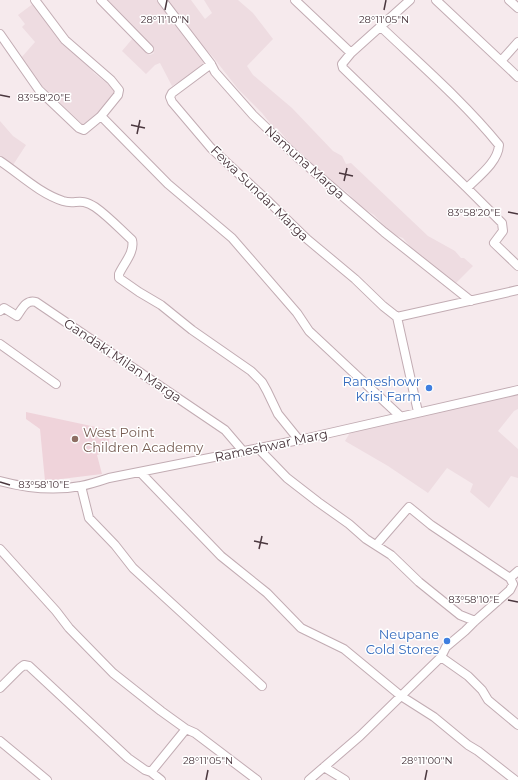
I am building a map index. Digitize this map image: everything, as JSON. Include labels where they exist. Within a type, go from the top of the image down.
[{"type":"street","points":[[0,34],[39,90],[79,128],[84,130],[101,116],[118,95],[118,90],[111,80],[65,40],[35,0]]},
{"type":"street","points":[[101,0],[149,50]]},
{"type":"street","name":"Namuna Marga","points":[[162,0],[211,64],[215,72],[253,114],[297,157],[384,232],[471,301]]},
{"type":"street","points":[[295,0],[351,53]]},
{"type":"street","points":[[410,0],[351,53],[342,64],[343,68],[502,223],[503,231],[494,243],[518,266]]},
{"type":"street","points":[[436,0],[518,77]]},
{"type":"street","points":[[509,0],[518,8]]},
{"type":"street","points":[[381,27],[472,114],[499,145],[499,151],[494,160],[467,188]]},
{"type":"street","points":[[501,61],[518,42]]},
{"type":"street","name":"Fewa Sundar Marga","points":[[211,64],[172,93],[170,97],[172,102],[211,148],[270,202],[307,239],[355,279],[382,306],[397,317]]},
{"type":"street","points":[[101,116],[168,184],[232,238],[297,313],[309,331],[400,416]]},
{"type":"street","points":[[1,164],[50,195],[71,203],[83,201],[94,207],[132,240],[133,245],[131,251],[119,274],[119,278],[161,305],[192,330],[251,371],[262,382],[278,414],[299,440]]},
{"type":"street","points":[[418,412],[397,317],[518,290]]},
{"type":"street","name":"Gandaki Milan Marga","points":[[0,311],[4,308],[17,316],[28,302],[36,302],[225,430],[243,451]]},
{"type":"street","points":[[0,344],[56,384]]},
{"type":"street","name":"Rameshwar Marg","points":[[0,481],[16,485],[50,489],[81,486],[109,478],[299,440],[518,390]]},
{"type":"street","points":[[258,448],[287,478],[349,524],[366,539],[391,555],[419,582],[460,615],[474,621]]},
{"type":"street","points":[[140,472],[221,556],[267,594],[301,628],[344,649],[401,696],[434,717],[468,745],[515,780]]},
{"type":"street","points":[[81,486],[89,518],[115,545],[133,568],[262,686]]},
{"type":"street","points":[[309,780],[360,736],[441,657],[446,647],[510,590],[513,584],[510,578],[431,525],[409,507],[376,545]]},
{"type":"street","points":[[0,549],[56,612],[68,628],[113,673],[156,708],[186,729],[195,733],[258,780]]},
{"type":"street","points":[[510,578],[518,571]]},
{"type":"street","points":[[441,657],[468,676],[482,690],[488,700],[518,725]]},
{"type":"street","points":[[0,688],[20,668],[24,665],[29,666],[128,758],[161,780]]},
{"type":"street","points":[[151,772],[186,729]]},
{"type":"street","points":[[0,741],[47,780]]},
{"type":"street","points":[[324,767],[344,780]]},
{"type":"shaded area","points":[[104,0],[160,0],[207,65],[172,86],[160,63],[155,65],[146,74],[122,51],[133,38],[150,55],[154,53],[150,48],[151,46],[144,37],[141,39]]},
{"type":"shaded area","points":[[167,0],[191,0],[205,19],[212,13],[204,0],[238,0],[253,13],[273,39],[247,66],[253,75],[292,108],[333,151],[342,156],[346,164],[351,163],[428,236],[455,251],[461,258],[464,258],[473,266],[455,284],[417,255],[403,238],[392,234],[374,215],[360,206],[348,193],[329,179],[326,179],[301,153],[297,152],[277,128],[274,128],[262,113],[238,89],[213,57],[197,40]]},
{"type":"shaded area","points":[[34,3],[94,73],[113,88],[116,95],[85,127],[46,91],[21,58],[35,42],[22,27],[25,24],[18,15]]},
{"type":"shaded area","points":[[0,121],[13,136],[26,145],[13,165],[0,157]]},
{"type":"shaded area","points":[[518,395],[518,409],[514,411],[498,431],[518,449],[518,478],[511,476],[489,508],[470,492],[473,484],[447,468],[428,493],[388,466],[345,441],[351,431]]},
{"type":"shaded area","name":"West Point Children Academy","points":[[26,412],[110,430],[108,451],[97,455],[102,474],[45,481],[40,429],[26,419]]},
{"type":"place","name":"Rameshowr Krisi Farm","points":[[429,388]]},
{"type":"place","name":"West Point Children Academy","points":[[75,439]]},
{"type":"place","name":"Neupane Cold Stores","points":[[447,641]]}]
